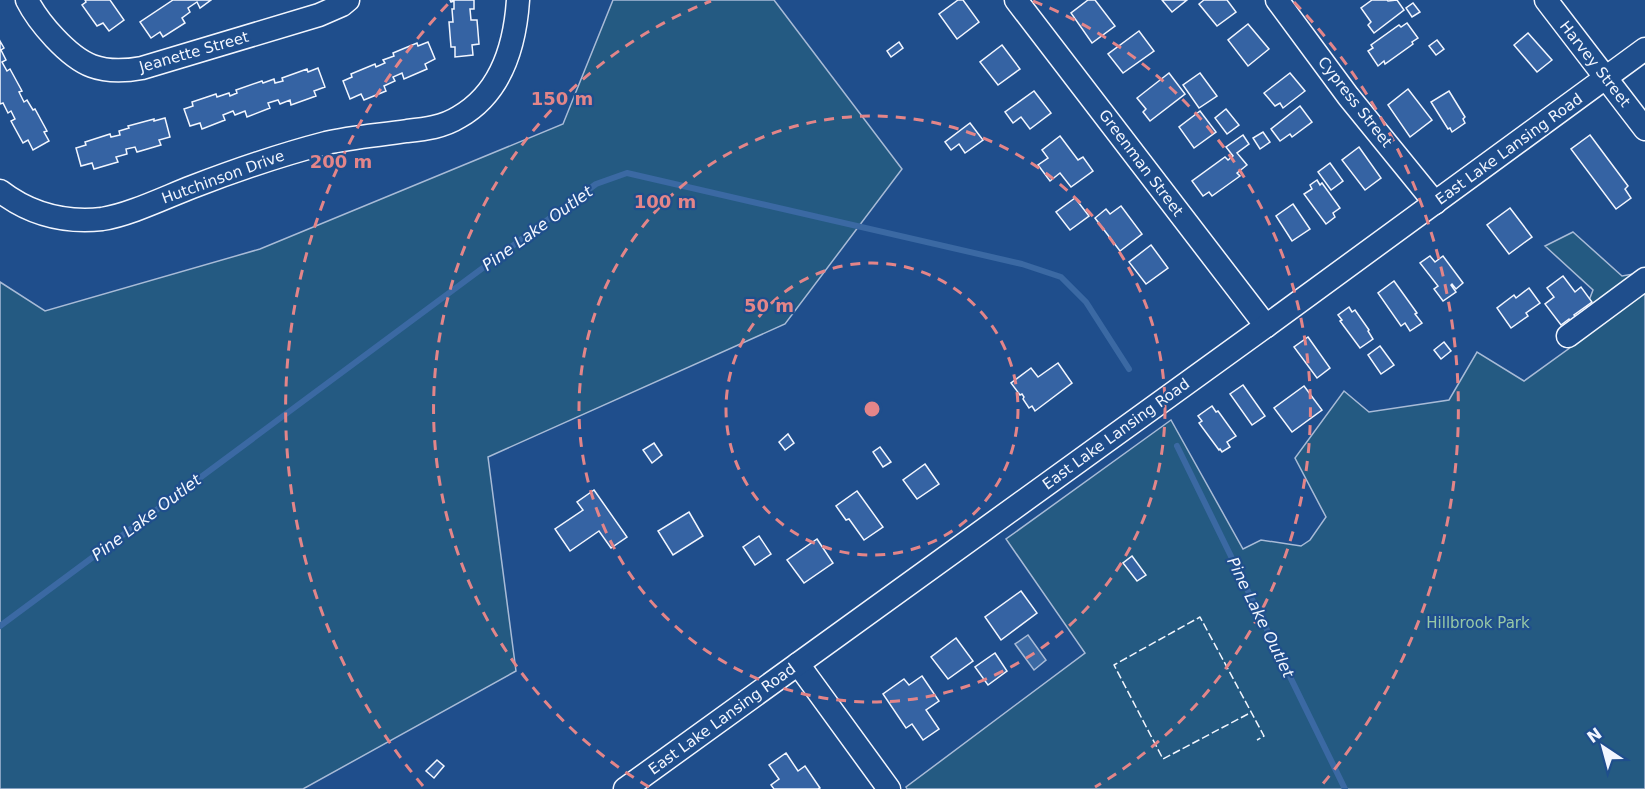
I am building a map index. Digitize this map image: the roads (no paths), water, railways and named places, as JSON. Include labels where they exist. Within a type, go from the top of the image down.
[{"type":"street","name":"Jeanette Street","points":[[27,0],[49,32],[77,58],[92,66],[110,70],[142,68],[319,15],[348,0]]},
{"type":"street","name":"Hutchinson Drive","points":[[0,191],[47,217],[75,220],[104,219],[278,156],[329,143],[439,127],[460,117],[477,104],[498,76],[507,59],[512,41],[518,0]]},
{"type":"street","name":"Greenman Street","points":[[1016,0],[1266,326]]},
{"type":"street","name":"Cypress Street","points":[[1277,0],[1348,96],[1435,203]]},
{"type":"street","name":"Harvey Street","points":[[1546,0],[1645,129]]},
{"type":"street","name":"East Lake Lansing Road","points":[[625,789],[1645,49]]},
{"type":"street","points":[[1568,336],[1645,279]]},
{"type":"street","points":[[798,664],[889,789]]},
{"type":"waterway","name":"Pine Lake Outlet","points":[[0,626],[596,184],[627,173],[1022,264],[1061,277],[1086,302],[1129,369]]},
{"type":"waterway","name":"Pine Lake Outlet","points":[[1177,446],[1345,789]]},
{"type":"park label","name":"Hillbrook Park","points":[[1478,623]]}]
